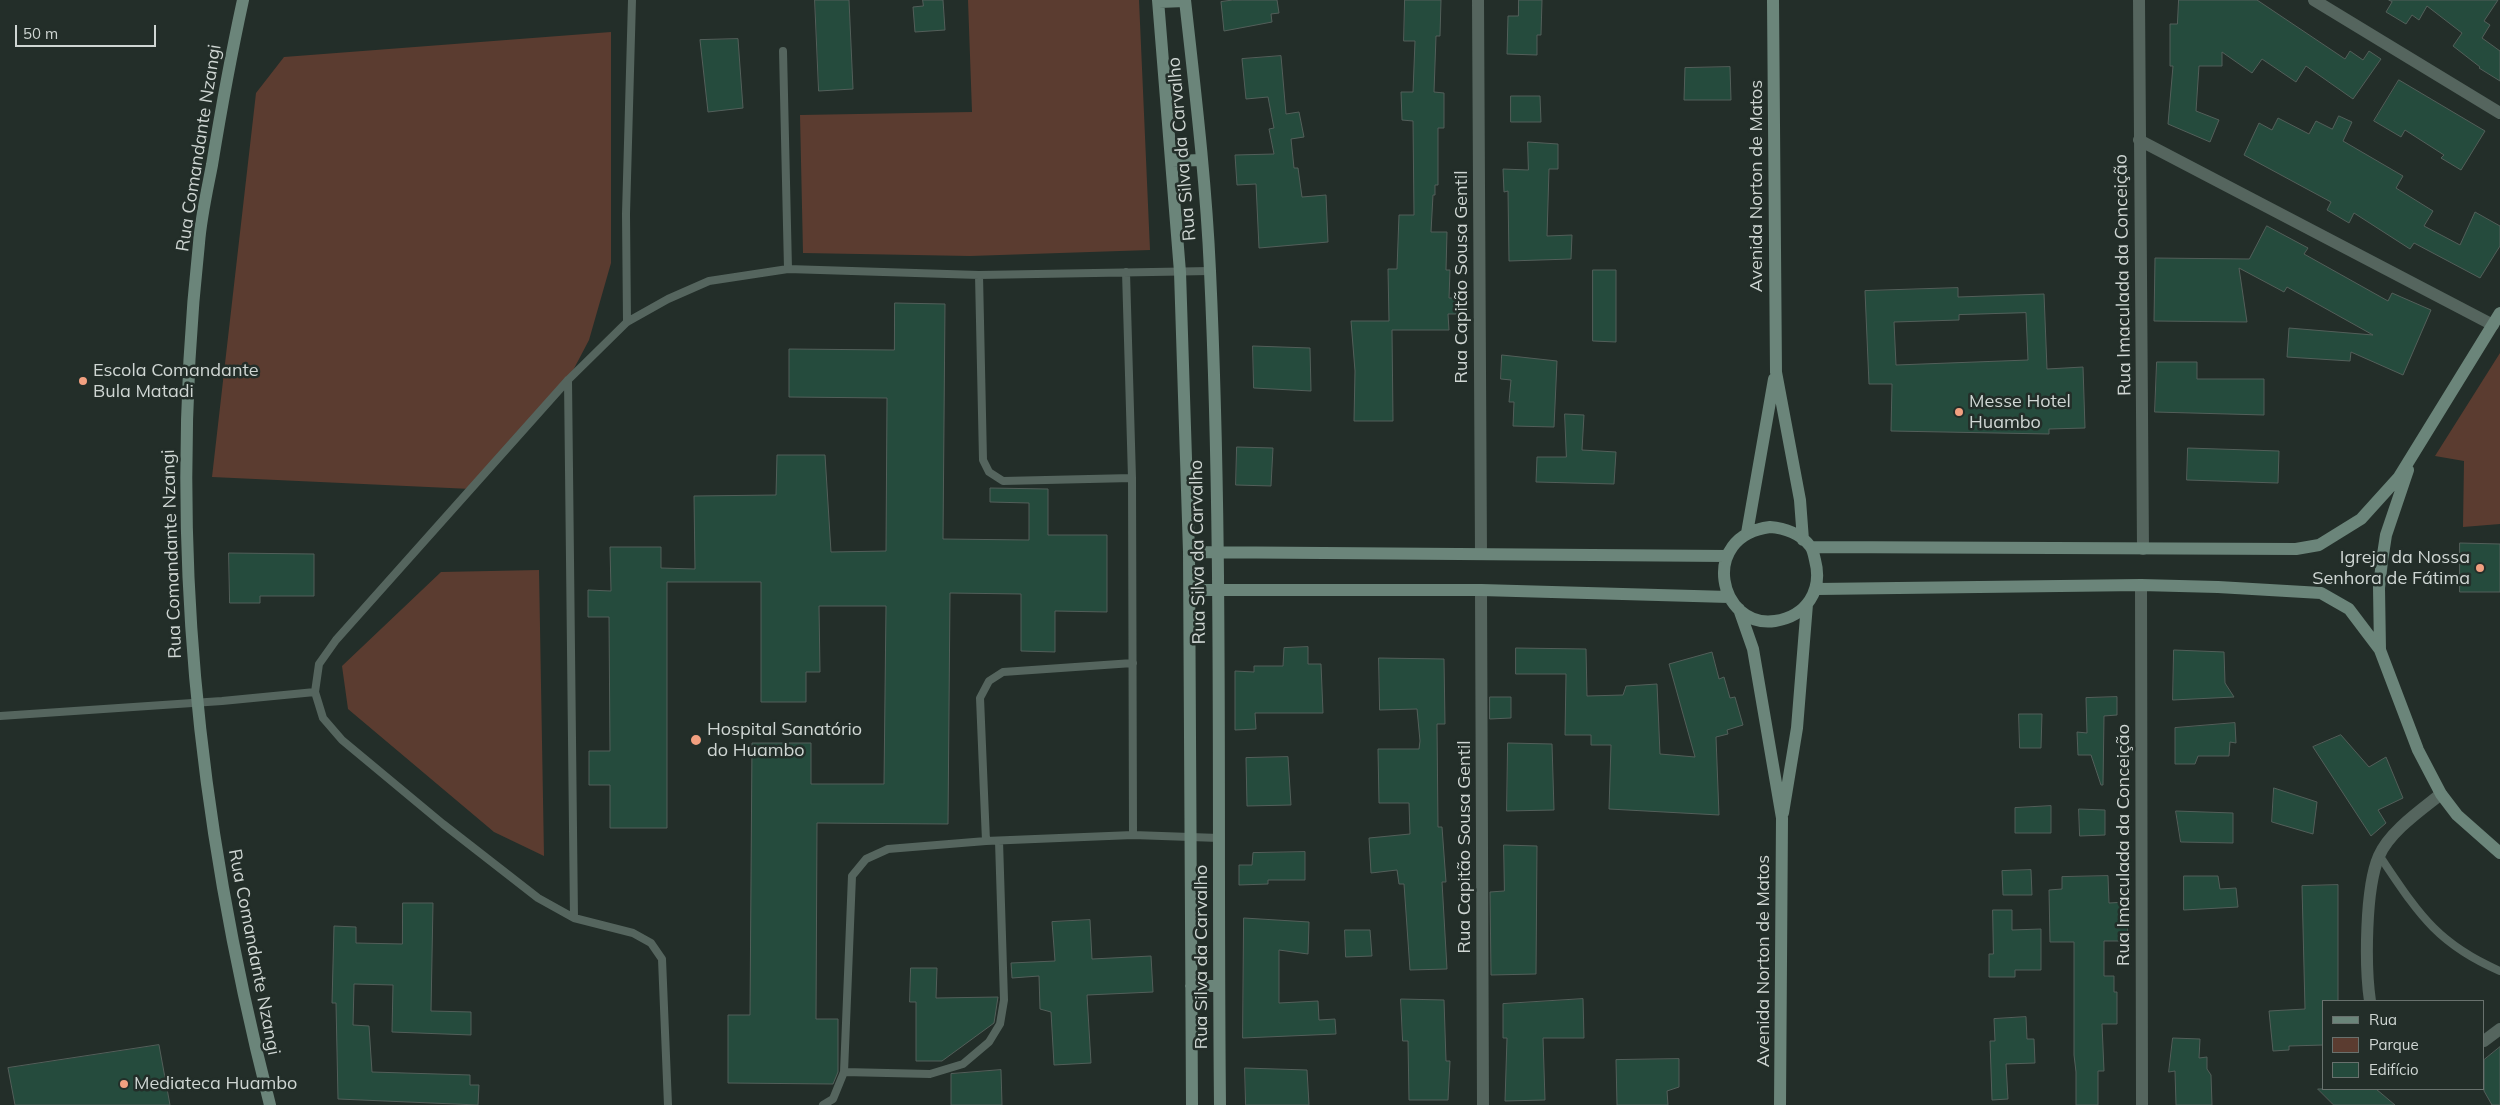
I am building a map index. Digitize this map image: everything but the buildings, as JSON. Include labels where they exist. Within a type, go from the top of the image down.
[{"type":"street","name":"Rua Comandante Nzangi","points":[[243,0],[228,67],[199,242],[184,474],[187,572],[196,702],[220,879],[253,1042],[270,1105]]},
{"type":"street","points":[[1158,1],[1185,0]]},
{"type":"street","name":"Rua Silva da Carvalho","points":[[1185,0],[1202,160],[1210,271],[1217,552],[1220,1105]]},
{"type":"street","name":"Rua Capitão Sousa Gentil","points":[[1478,0],[1482,554]]},
{"type":"street","name":"Avenida Norton de Matos","points":[[1773,0],[1776,372],[1807,543]]},
{"type":"street","name":"Rua Imaculada da Conceição","points":[[2140,0],[2139,140],[2143,550]]},
{"type":"street","points":[[2314,0],[2500,113]]},
{"type":"street","name":"Rua Silva da Carvalho","points":[[1158,1],[1180,272],[1189,552],[1192,1105]]},
{"type":"street","points":[[2139,140],[2493,325]]},
{"type":"street","points":[[1172,161],[1202,160]]},
{"type":"street","points":[[1807,543],[1818,570],[1817,589],[1807,604],[1792,616],[1774,621],[1755,619],[1739,609],[1729,597],[1724,584],[1727,556],[1735,543],[1747,533],[1770,527],[1782,528],[1807,543],[2143,550],[2296,549],[2318,545],[2361,519],[2399,477],[2500,313]]},
{"type":"street","name":"Avenida Norton de Matos","points":[[1747,533],[1776,372]]},
{"type":"street","points":[[2380,650],[2379,588],[2385,544],[2412,457]]},
{"type":"street","points":[[1189,552],[1727,556]]},
{"type":"street","points":[[1817,589],[2141,585],[2218,586],[2321,593],[2349,609],[2380,650],[2418,750],[2441,794],[2457,815],[2500,853]]},
{"type":"street","name":"Rua Imaculada da Conceição","points":[[2141,585],[2142,1105]]},
{"type":"street","points":[[1190,590],[1481,590],[1729,597]]},
{"type":"street","name":"Rua Capitão Sousa Gentil","points":[[1481,590],[1483,1105]]},
{"type":"street","name":"Avenida Norton de Matos","points":[[1782,818],[1789,786],[1797,728],[1807,604]]},
{"type":"street","name":"Avenida Norton de Matos","points":[[1739,609],[1753,649],[1782,818],[1780,1105]]},
{"type":"street","points":[[2370,1000],[2366,979],[2366,947],[2372,888],[2379,855],[2402,825],[2441,794]]},
{"type":"street","points":[[1192,986],[1219,986]]},
{"type":"street","points":[[2485,1040],[2500,1029]]},
{"type":"lane","points":[[627,322],[626,214],[632,0]]},
{"type":"lane","points":[[783,51],[788,269]]},
{"type":"lane","points":[[668,1105],[662,959],[651,943],[634,933],[574,918],[538,898],[443,824],[342,740],[323,718],[315,692],[319,664],[336,640],[568,380],[627,322],[668,299],[709,281],[788,269],[979,275],[1210,271]]},
{"type":"lane","points":[[1126,272],[1132,478],[1133,835]]},
{"type":"lane","points":[[979,275],[983,460],[989,472],[1003,481],[1132,478]]},
{"type":"lane","points":[[568,380],[574,918]]},
{"type":"lane","points":[[986,841],[980,698],[989,681],[1002,672],[1133,663]]},
{"type":"lane","points":[[0,716],[315,692]]},
{"type":"lane","points":[[823,1105],[833,1099],[844,1072],[852,876],[866,859],[888,849],[1086,835],[1219,838]]},
{"type":"lane","points":[[844,1072],[930,1074],[963,1064],[989,1042],[1000,1024],[1004,1000],[999,841]]},
{"type":"lane","points":[[2379,855],[2421,916],[2448,942],[2480,962],[2500,971]]},
{"type":"green space","points":[[968,0],[1139,0],[1150,250],[970,256],[803,253],[800,115],[972,112]]},
{"type":"green space","points":[[611,32],[611,263],[589,340],[568,380],[471,489],[212,477],[256,93],[284,57]]},
{"type":"green space","points":[[2500,353],[2500,524],[2463,527],[2464,461],[2435,456]]},
{"type":"green space","points":[[539,570],[544,856],[494,832],[348,709],[342,666],[441,572]]},
{"type":"place","name":"Escola Comandante Bula Matadi","points":[[83,381]]},
{"type":"place","name":"Messe Hotel Huambo","points":[[1959,412]]},
{"type":"place","name":"Igreja da Nossa Senhora de Fátima","points":[[2480,568]]},
{"type":"place","name":"Hospital Sanatório do Huambo","points":[[696,740]]},
{"type":"place","name":"Mediateca Huambo","points":[[124,1084]]}]
